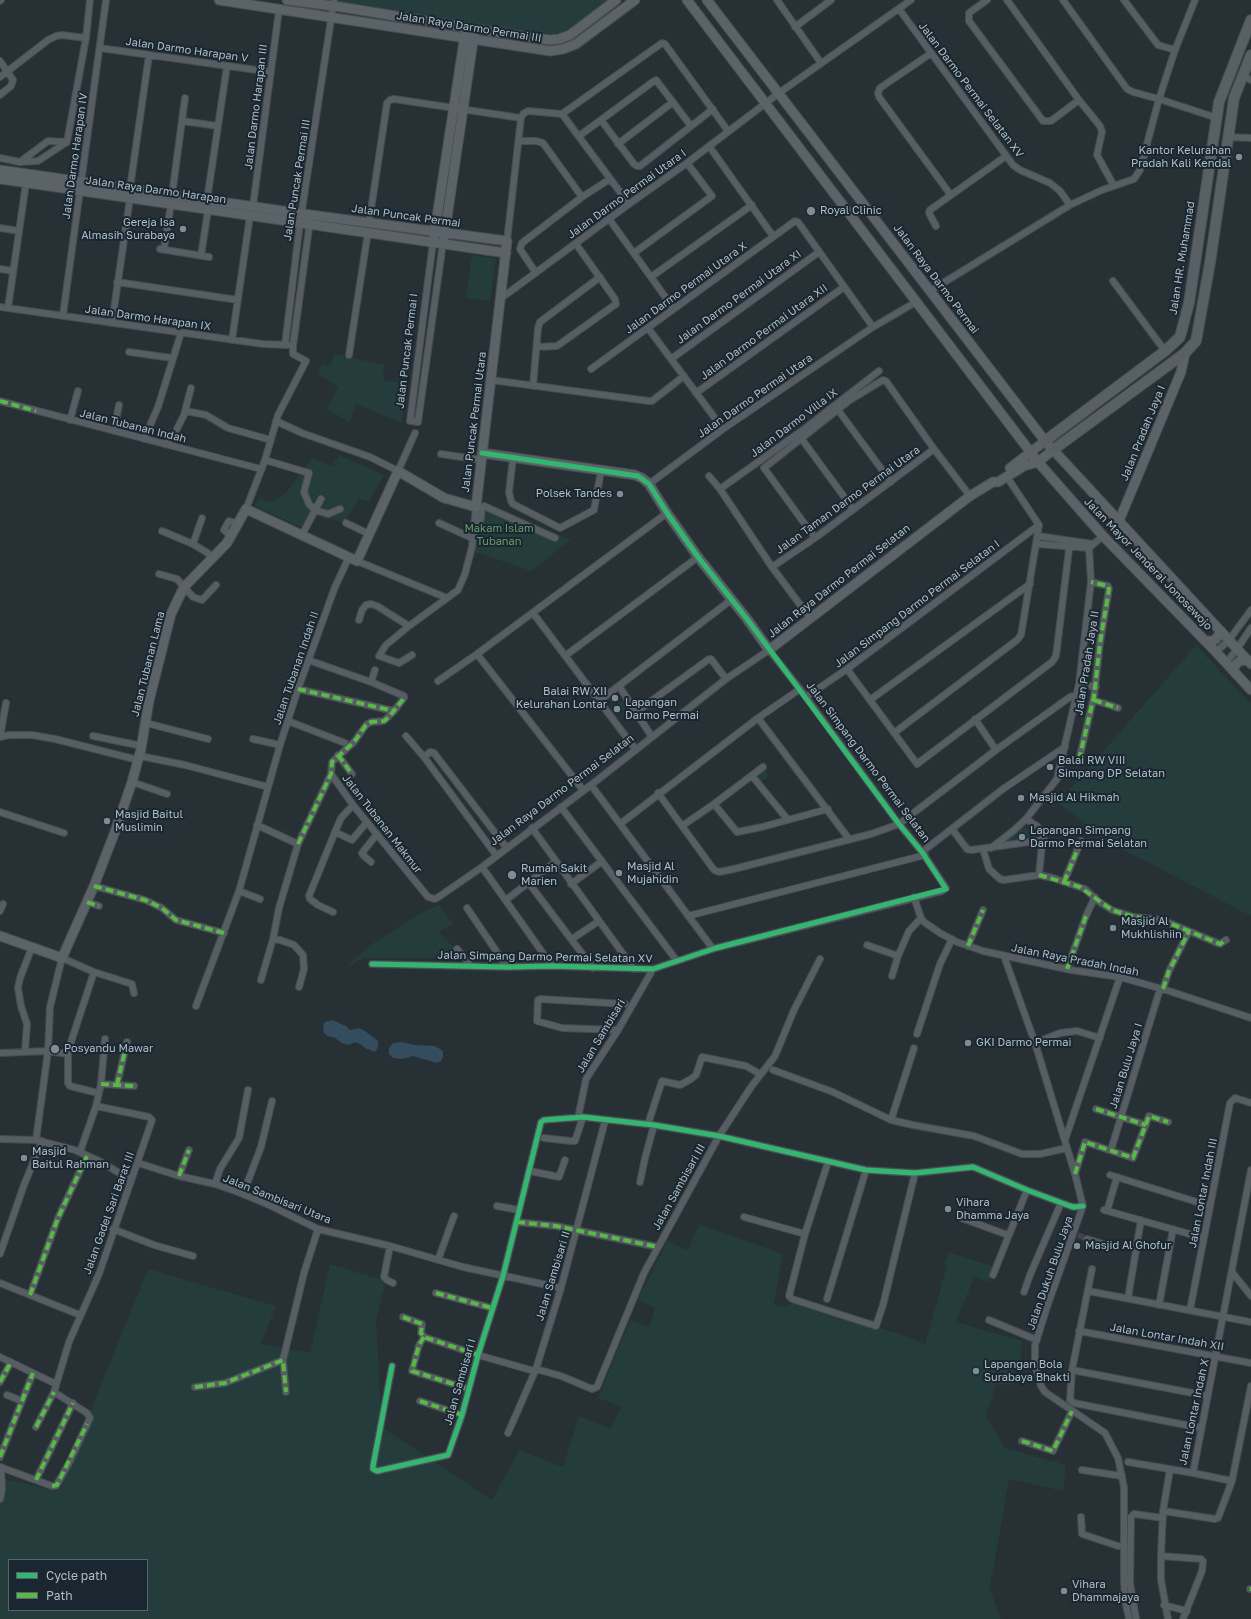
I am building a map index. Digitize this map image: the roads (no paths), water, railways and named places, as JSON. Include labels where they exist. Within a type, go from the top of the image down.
[{"type":"main road","name":"Jalan HR. Muhammad","points":[[1045,441],[1165,351],[1180,337],[1189,303],[1219,102],[1251,20]]},
{"type":"main road","points":[[1053,450],[1185,353],[1196,341],[1234,98],[1247,78],[1251,55]]},
{"type":"main road","points":[[1210,162],[1218,166],[1224,164]]},
{"type":"street","points":[[1,157],[20,162],[41,161],[67,142],[86,38],[90,0]]},
{"type":"street","name":"Jalan Darmo Harapan IV","points":[[63,315],[106,0]]},
{"type":"street","name":"Jalan Raya Darmo Permai III","points":[[219,0],[241,2],[279,10],[550,51],[563,49],[576,44],[634,0]]},
{"type":"street","name":"Jalan Raya Darmo Permai III","points":[[287,0],[334,3],[470,29],[536,39],[559,39],[570,35],[616,0]]},
{"type":"street","points":[[687,0],[1030,453]]},
{"type":"street","name":"Jalan Raya Darmo Permai","points":[[707,0],[1045,441]]},
{"type":"street","points":[[777,0],[821,63]]},
{"type":"street","points":[[796,27],[831,0]]},
{"type":"street","name":"Jalan Darmo Permai Utara I","points":[[500,299],[687,163],[779,93],[910,0]]},
{"type":"street","points":[[987,0],[969,14],[969,21],[1042,121],[1051,122],[1079,100]]},
{"type":"street","points":[[1007,0],[1079,100],[1102,129],[1096,155],[1114,186]]},
{"type":"street","points":[[1063,0],[1127,89],[1216,118]]},
{"type":"street","points":[[1125,0],[1158,45],[1175,50]]},
{"type":"street","points":[[930,291],[1070,205],[1134,179],[1140,170],[1159,99],[1175,50],[1195,0]]},
{"type":"street","name":"Jalan Puncak Permai III","points":[[286,345],[334,3]]},
{"type":"street","name":"Jalan Darmo Permai Selatan XV","points":[[899,9],[930,54],[1006,156],[1020,170],[1050,182],[1060,191],[1070,205]]},
{"type":"street","name":"Jalan Darmo Harapan III","points":[[253,206],[279,10]]},
{"type":"street","name":"Jalan Puncak Permai I","points":[[438,243],[426,366],[418,422],[410,421],[417,365],[438,243],[440,232],[470,29]]},
{"type":"street","points":[[0,77],[48,40],[56,36],[62,35],[86,38]]},
{"type":"street","points":[[507,241],[520,141],[521,118],[528,111],[562,114],[663,43],[728,131]]},
{"type":"street","name":"Jalan Darmo Harapan V","points":[[100,48],[271,72]]},
{"type":"street","points":[[930,54],[880,88],[878,93],[879,97],[950,194]]},
{"type":"street","points":[[130,188],[149,55]]},
{"type":"street","points":[[0,61],[13,80],[13,83],[0,95]]},
{"type":"street","points":[[207,200],[227,66]]},
{"type":"street","points":[[579,136],[654,81],[658,82],[691,126]]},
{"type":"street","points":[[172,195],[185,98]]},
{"type":"street","points":[[349,354],[387,103],[394,99],[521,118]]},
{"type":"street","points":[[618,144],[673,102]]},
{"type":"street","points":[[601,120],[634,164],[640,166],[713,109]]},
{"type":"street","points":[[562,114],[629,204]]},
{"type":"street","points":[[182,121],[218,126]]},
{"type":"street","points":[[1228,137],[1251,138]]},
{"type":"street","points":[[520,141],[536,140],[543,143],[582,197]]},
{"type":"street","points":[[20,162],[45,142],[67,142]]},
{"type":"street","points":[[709,146],[773,236]]},
{"type":"street","points":[[936,226],[929,213],[930,210],[950,194],[1006,156]]},
{"type":"street","points":[[634,253],[712,196],[687,163]]},
{"type":"street","name":"Jalan Raya Darmo Harapan","points":[[0,170],[80,186],[130,198],[250,216],[305,217]]},
{"type":"street","name":"Jalan Raya Darmo Harapan","points":[[0,179],[26,183],[130,188],[253,206],[305,217]]},
{"type":"street","points":[[536,273],[520,249],[522,243],[582,197],[610,179]]},
{"type":"street","points":[[8,308],[26,183]]},
{"type":"street","points":[[112,323],[130,198]]},
{"type":"street","points":[[171,204],[162,249],[209,257]]},
{"type":"street","points":[[651,277],[752,205]]},
{"type":"street","points":[[201,256],[208,210]]},
{"type":"street","points":[[232,340],[250,216]]},
{"type":"street","name":"Jalan Puncak Permai III","points":[[293,346],[305,217]]},
{"type":"street","name":"Jalan Puncak Permai","points":[[305,217],[368,228],[438,243],[506,252]]},
{"type":"street","points":[[609,219],[674,310]]},
{"type":"street","name":"Jalan Darmo Permai Utara X","points":[[591,369],[674,310],[792,222],[798,222],[819,252]]},
{"type":"street","points":[[0,228],[19,230]]},
{"type":"street","name":"Jalan Puncak Permai","points":[[368,228],[440,232],[507,241]]},
{"type":"street","name":"Jalan Puncak Permai Utara","points":[[447,598],[458,590],[465,574],[472,538],[507,241]]},
{"type":"street","points":[[537,347],[557,346],[616,304],[616,299],[576,244]]},
{"type":"street","points":[[819,252],[873,327]]},
{"type":"street","name":"Jalan Darmo Permai Utara XI","points":[[671,359],[819,252]]},
{"type":"street","points":[[0,269],[13,271]]},
{"type":"street","points":[[899,279],[914,269]]},
{"type":"street","points":[[533,386],[538,328],[540,322],[600,277]]},
{"type":"street","points":[[1113,281],[1165,351]]},
{"type":"street","points":[[117,282],[238,300]]},
{"type":"street","name":"Jalan Darmo Permai Utara XII","points":[[696,393],[844,287]]},
{"type":"street","name":"Jalan Darmo Permai Utara","points":[[649,484],[723,429],[873,327],[916,302]]},
{"type":"street","name":"Jalan Darmo Harapan IX","points":[[0,307],[232,340],[293,346]]},
{"type":"street","points":[[648,328],[723,429]]},
{"type":"street","points":[[144,439],[158,407],[172,358],[182,333]]},
{"type":"street","points":[[293,346],[293,354],[306,361],[276,421],[265,460],[246,509],[353,559],[447,598]]},
{"type":"street","points":[[129,352],[172,358]]},
{"type":"street","name":"Jalan Pradah Jaya I","points":[[1119,521],[1181,372],[1185,353]]},
{"type":"street","points":[[417,365],[426,366]]},
{"type":"street","name":"Jalan Darmo Villa IX","points":[[720,489],[803,430],[879,371]]},
{"type":"street","points":[[491,380],[652,401],[684,376]]},
{"type":"street","points":[[815,538],[764,469],[765,466],[863,391],[884,380],[970,496]]},
{"type":"street","points":[[165,444],[175,433],[186,411],[191,388]]},
{"type":"street","points":[[70,420],[78,391]]},
{"type":"street","name":"Jalan Tubanan Indah","points":[[0,401],[261,469]]},
{"type":"street","points":[[114,431],[119,404]]},
{"type":"street","points":[[838,410],[891,482]]},
{"type":"street","points":[[186,411],[206,415],[228,428],[271,440]]},
{"type":"street","points":[[276,421],[302,433],[370,457],[398,471],[444,498],[476,507]]},
{"type":"street","points":[[353,559],[369,534],[415,433]]},
{"type":"street","points":[[801,438],[852,510]]},
{"type":"street","name":"Jalan Mayor Jenderal Jonosewojo","points":[[1045,441],[1250,662]]},
{"type":"street","name":"Jalan Raya Darmo Permai Selatan","points":[[431,898],[435,899],[440,896],[482,866],[636,750],[726,679],[769,650],[970,496],[993,482],[995,478],[1045,441]]},
{"type":"street","name":"Jalan Taman Darmo Permai Utara","points":[[772,567],[815,538],[934,449]]},
{"type":"street","name":"Jalan Raya Darmo Permai Selatan","points":[[993,482],[998,482],[1024,466],[1038,462],[1053,450]]},
{"type":"street","name":"Jalan Mayor Jenderal Jonosewojo","points":[[1030,453],[1103,536],[1251,690]]},
{"type":"street","points":[[441,454],[513,458],[638,476],[649,484],[667,513],[698,557],[747,619],[769,650]]},
{"type":"street","points":[[513,458],[509,492],[510,501],[512,504],[560,528],[594,510],[601,471]]},
{"type":"street","points":[[265,460],[309,473],[304,492],[309,504],[315,510],[328,514],[340,508]]},
{"type":"street","points":[[709,476],[720,489],[772,567],[810,618]]},
{"type":"street","points":[[894,733],[1017,640],[1023,630],[1039,525],[1007,477]]},
{"type":"street","points":[[302,535],[321,499]]},
{"type":"street","points":[[474,525],[480,526],[482,508],[484,506],[555,538]]},
{"type":"street","name":"Jalan Tubanan Lama","points":[[62,958],[94,886],[132,782],[142,746],[149,701],[171,614],[184,587],[214,557],[231,536],[246,509]]},
{"type":"street","points":[[438,681],[533,613],[667,513]]},
{"type":"street","points":[[192,544],[202,518]]},
{"type":"street","points":[[346,523],[369,534]]},
{"type":"street","points":[[439,523],[472,538]]},
{"type":"street","name":"Jalan Simpang Darmo Permai Selatan I","points":[[806,697],[847,669],[1039,525]]},
{"type":"street","points":[[162,531],[192,544],[214,557]]},
{"type":"street","points":[[1038,536],[1069,544]]},
{"type":"street","points":[[1037,544],[1091,546],[1103,536]]},
{"type":"street","points":[[847,669],[917,764],[1052,662],[1056,656],[1069,544]]},
{"type":"street","points":[[991,848],[1026,819],[1057,779],[1079,684],[1091,582],[1091,546]]},
{"type":"street","points":[[565,656],[698,557]]},
{"type":"street","name":"Jalan Tubanan Indah II","points":[[196,1006],[239,891],[280,745],[308,660],[335,587],[353,559]]},
{"type":"street","points":[[159,574],[176,578],[193,597],[202,600],[216,585]]},
{"type":"street","name":"Jalan Pradah Jaya II","points":[[1079,760],[1094,700],[1108,587],[1091,582]]},
{"type":"street","points":[[870,700],[1030,584]]},
{"type":"street","points":[[412,655],[399,663],[379,656],[386,645],[447,598]]},
{"type":"street","points":[[598,700],[731,600]]},
{"type":"street","points":[[359,620],[362,610],[366,605],[371,604],[377,606],[409,626]]},
{"type":"street","points":[[1216,652],[1229,640],[1251,610]]},
{"type":"street","points":[[533,613],[636,750]]},
{"type":"street","points":[[1226,663],[1251,627],[1243,621]]},
{"type":"street","points":[[1205,641],[1216,640],[1221,631]]},
{"type":"street","name":"Jalan Simpang Darmo Permai Selatan","points":[[769,650],[806,697],[896,825],[924,854],[946,889]]},
{"type":"street","points":[[477,654],[583,790]]},
{"type":"street","points":[[636,712],[709,659],[711,659],[726,679]]},
{"type":"street","points":[[308,660],[371,682],[375,670]]},
{"type":"street","points":[[1235,673],[1234,668],[1237,663],[1242,660],[1250,662]]},
{"type":"street","name":"Jalan Tubanan Makmur","points":[[371,682],[396,691],[402,694],[404,698],[394,711],[382,722],[369,723],[354,742],[338,755],[332,762],[331,774],[353,805],[398,859],[424,894],[431,898]]},
{"type":"street","points":[[1079,684],[1096,687]]},
{"type":"street","points":[[618,686],[652,737]]},
{"type":"street","points":[[298,689],[394,711]]},
{"type":"street","points":[[620,824],[658,793],[758,718],[800,689]]},
{"type":"street","points":[[658,793],[714,870],[719,872],[777,859],[871,834],[896,825],[996,750],[1070,697],[1076,695]]},
{"type":"street","points":[[1094,700],[1118,708]]},
{"type":"street","points":[[6,703],[0,737],[9,735],[32,735],[55,739],[139,758],[186,765],[268,787]]},
{"type":"street","points":[[758,718],[850,839]]},
{"type":"street","points":[[975,719],[996,750]]},
{"type":"street","points":[[288,721],[345,743]]},
{"type":"street","points":[[146,723],[208,739]]},
{"type":"street","points":[[93,736],[142,746]]},
{"type":"street","points":[[406,736],[424,757],[496,855]]},
{"type":"street","points":[[253,739],[280,745]]},
{"type":"street","points":[[688,916],[924,854],[952,829],[1003,789],[1065,747]]},
{"type":"street","points":[[424,757],[432,752],[506,847]]},
{"type":"street","points":[[338,755],[352,774]]},
{"type":"street","points":[[433,769],[441,763]]},
{"type":"street","points":[[682,826],[763,767]]},
{"type":"street","points":[[261,980],[279,908],[298,844],[331,774]]},
{"type":"street","points":[[752,776],[788,820]]},
{"type":"street","points":[[132,782],[168,794]]},
{"type":"street","points":[[590,785],[713,949]]},
{"type":"street","points":[[451,793],[459,786]]},
{"type":"street","points":[[714,804],[737,832],[828,809]]},
{"type":"street","points":[[333,912],[318,905],[309,896],[334,832],[341,818],[353,805]]},
{"type":"street","points":[[561,807],[677,961]]},
{"type":"street","points":[[0,812],[64,833]]},
{"type":"street","points":[[1026,819],[1037,826],[1043,835],[1044,840],[1040,875]]},
{"type":"street","points":[[334,832],[352,840],[367,822]]},
{"type":"street","points":[[257,825],[298,844]]},
{"type":"street","points":[[532,828],[571,884],[634,969]]},
{"type":"street","points":[[952,829],[967,849],[971,850],[1044,840]]},
{"type":"street","points":[[371,862],[362,853],[377,834]]},
{"type":"street","points":[[1064,882],[1081,841]]},
{"type":"street","points":[[984,849],[989,869],[1004,880],[1040,875],[1080,886],[1112,910],[1134,916],[1162,920],[1220,944],[1226,940]]},
{"type":"street","points":[[506,900],[556,862]]},
{"type":"street","points":[[571,884],[601,862]]},
{"type":"street","points":[[482,866],[552,966]]},
{"type":"street","points":[[528,882],[593,968]]},
{"type":"street","points":[[94,886],[145,900],[160,906],[176,920],[224,933]]},
{"type":"street","name":"Jalan Simpang Darmo Permai Selatan XV","points":[[372,964],[507,967],[552,966],[653,969],[713,949],[946,889]]},
{"type":"street","points":[[239,891],[260,899]]},
{"type":"street","points":[[892,976],[898,956],[909,931],[920,918],[914,897]]},
{"type":"street","points":[[1067,969],[1086,916],[1095,897]]},
{"type":"street","points":[[87,902],[99,906]]},
{"type":"street","points":[[0,911],[3,904]]},
{"type":"street","points":[[467,908],[507,967]]},
{"type":"street","points":[[968,946],[983,910]]},
{"type":"street","name":"Jalan Raya Pradah Indah","points":[[920,918],[932,928],[952,939],[984,952],[1067,969],[1120,977],[1251,1018]]},
{"type":"street","points":[[572,939],[599,921]]},
{"type":"street","name":"Jalan Bulu Jaya I","points":[[1111,1150],[1161,989],[1189,931]]},
{"type":"street","points":[[0,936],[62,958],[94,972],[132,984],[134,993]]},
{"type":"street","points":[[272,938],[294,945],[303,955],[304,969],[299,987]]},
{"type":"street","points":[[917,1034],[940,964],[952,939]]},
{"type":"street","points":[[867,945],[898,956]]},
{"type":"street","points":[[25,1052],[27,1024],[21,1006],[18,988],[20,978],[32,947]]},
{"type":"street","points":[[457,949],[471,966]]},
{"type":"street","name":"Jalan Dukuh Bulu Jaya","points":[[1004,956],[1035,1042],[1075,1174],[1083,1206],[1076,1235],[1048,1304],[1037,1340],[1035,1364],[1041,1386],[1045,1392],[1105,1433],[1118,1458],[1124,1487],[1124,1582],[1125,1600],[1129,1619]]},
{"type":"street","points":[[0,1254],[39,1140],[48,1051],[50,1007],[62,958]]},
{"type":"street","name":"Jalan Sambisari III","points":[[535,1370],[561,1376],[592,1389],[594,1389],[599,1383],[641,1280],[658,1247],[719,1136],[760,1074],[775,1056],[794,1010],[820,959]]},
{"type":"street","name":"Jalan Sambisari","points":[[544,1138],[571,1141],[575,1140],[586,1079],[618,1030],[653,969]]},
{"type":"street","points":[[94,972],[68,1054],[69,1085],[98,1094]]},
{"type":"street","points":[[1065,1140],[1120,977]]},
{"type":"street","points":[[618,1030],[562,1028],[537,1021],[538,1000],[540,998],[625,1004]]},
{"type":"street","points":[[1035,1042],[1060,1033],[1077,1031],[1100,1038]]},
{"type":"street","points":[[80,1152],[96,1106],[105,1039]]},
{"type":"street","points":[[117,1085],[126,1042]]},
{"type":"street","points":[[891,1120],[914,1048]]},
{"type":"street","points":[[0,1053],[48,1051],[68,1054]]},
{"type":"street","points":[[640,1182],[651,1125],[662,1081],[680,1085],[691,1079],[696,1075],[702,1057],[746,1066],[760,1074]]},
{"type":"street","points":[[772,1070],[833,1092],[891,1120],[974,1136],[1022,1154],[1040,1154],[1067,1148]]},
{"type":"street","points":[[100,1084],[134,1086]]},
{"type":"street","points":[[215,1184],[220,1169],[239,1138],[248,1090]]},
{"type":"street","name":"Jalan Lontar Indah III","points":[[1190,1310],[1230,1103],[1235,1098],[1251,1103]]},
{"type":"street","points":[[243,1194],[261,1147],[272,1101]]},
{"type":"street","name":"Jalan Gadel Sari Barat III","points":[[36,1427],[54,1392],[69,1342],[98,1274],[152,1120],[149,1117],[96,1106]]},
{"type":"street","points":[[1096,1109],[1146,1125]]},
{"type":"street","points":[[1075,1174],[1085,1142],[1133,1158],[1149,1116],[1168,1122]]},
{"type":"street","points":[[580,1118],[651,1125],[719,1136],[866,1170],[915,1174],[974,1167],[1061,1203],[1074,1207],[1083,1206]]},
{"type":"street","name":"Jalan Sambisari I","points":[[392,1366],[373,1466],[375,1470],[448,1455],[470,1389],[478,1355],[503,1276],[542,1120],[580,1118]]},
{"type":"street","name":"Jalan Sambisari II","points":[[508,1433],[535,1370],[561,1288],[605,1121]]},
{"type":"street","points":[[0,1139],[39,1140],[80,1152],[131,1180]]},
{"type":"street","points":[[179,1176],[189,1150]]},
{"type":"street","points":[[30,1295],[58,1218],[87,1156]]},
{"type":"street","points":[[530,1171],[559,1177],[565,1160]]},
{"type":"street","points":[[828,1162],[805,1234],[789,1296],[792,1299],[876,1326],[883,1305],[915,1174]]},
{"type":"street","name":"Jalan Sambisari Utara","points":[[138,1163],[179,1176],[215,1184],[243,1194],[318,1229],[390,1246],[438,1260],[503,1276],[561,1288]]},
{"type":"street","points":[[827,1299],[866,1170]]},
{"type":"street","name":"Jalan Lontar Indah X","points":[[1128,1462],[1193,1473],[1251,1170]]},
{"type":"street","points":[[1110,1174],[1210,1206]]},
{"type":"street","points":[[1117,1177],[1105,1210],[1204,1238]]},
{"type":"street","points":[[993,1275],[1027,1190]]},
{"type":"street","points":[[1024,1292],[1061,1203]]},
{"type":"street","points":[[497,1206],[519,1210]]},
{"type":"street","points":[[438,1260],[454,1216]]},
{"type":"street","points":[[744,1217],[805,1234]]},
{"type":"street","points":[[961,1218],[1008,1235]]},
{"type":"street","points":[[1128,1298],[1141,1220]]},
{"type":"street","points":[[517,1222],[556,1226],[658,1247]]},
{"type":"street","points":[[113,1229],[154,1245],[193,1256]]},
{"type":"street","points":[[286,1392],[283,1360],[304,1273],[318,1229]]},
{"type":"street","points":[[1159,1304],[1173,1229]]},
{"type":"street","points":[[1087,1239],[1113,1248]]},
{"type":"street","points":[[390,1246],[384,1277],[393,1283]]},
{"type":"street","points":[[1092,1269],[1079,1331],[1069,1397],[1074,1403],[1202,1428]]},
{"type":"street","points":[[1232,1272],[1251,1296]]},
{"type":"street","points":[[0,1282],[80,1315]]},
{"type":"street","points":[[1088,1291],[1251,1322]]},
{"type":"street","points":[[436,1293],[492,1308]]},
{"type":"street","points":[[404,1317],[422,1324],[421,1333],[424,1337],[478,1355],[535,1370]]},
{"type":"street","points":[[989,1320],[1037,1340]]},
{"type":"street","name":"Jalan Lontar Indah XII","points":[[1079,1331],[1251,1363]]},
{"type":"street","points":[[424,1337],[420,1341],[412,1368],[413,1371],[470,1389]]},
{"type":"street","points":[[0,1357],[56,1384]]},
{"type":"street","points":[[195,1387],[225,1383],[283,1360]]},
{"type":"street","points":[[0,1382],[11,1362]]},
{"type":"street","points":[[1072,1370],[1208,1396]]},
{"type":"street","points":[[0,1457],[33,1373]]},
{"type":"street","points":[[1163,1511],[1216,1519],[1232,1482],[1251,1386]]},
{"type":"street","points":[[0,1499],[2,1490],[0,1467],[52,1486],[57,1485],[90,1416],[73,1403],[54,1392]]},
{"type":"street","points":[[7,1395],[22,1401]]},
{"type":"street","points":[[420,1401],[462,1415]]},
{"type":"street","points":[[36,1480],[73,1403]]},
{"type":"street","points":[[1022,1441],[1053,1451],[1072,1410]]},
{"type":"street","points":[[1168,1619],[1164,1605],[1161,1580],[1161,1556],[1163,1511],[1170,1469]]},
{"type":"street","points":[[1082,1470],[1122,1476]]},
{"type":"street","points":[[1193,1473],[1232,1482]]},
{"type":"street","points":[[1136,1619],[1130,1583],[1131,1517],[1134,1514],[1163,1518]]},
{"type":"street","points":[[1081,1517],[1082,1534],[1118,1546],[1124,1546]]},
{"type":"street","points":[[1161,1556],[1201,1559],[1203,1561],[1202,1571],[1183,1619]]},
{"type":"street","points":[[1164,1605],[1186,1611]]},
{"type":"water","points":[[332,1020],[346,1026],[350,1030],[359,1028],[365,1031],[378,1041],[378,1047],[375,1052],[355,1042],[349,1045],[328,1036],[324,1033],[323,1026],[325,1022]]},
{"type":"water","points":[[402,1042],[414,1045],[435,1046],[443,1051],[443,1057],[441,1061],[437,1063],[413,1056],[402,1059],[393,1058],[389,1054],[389,1048],[393,1043]]},
{"type":"tunnel","points":[[1078,1235],[1087,1239]]},
{"type":"place","name":"Kantor Kelurahan Pradah Kali Kendal","points":[[1239,157]]},
{"type":"place","name":"Royal Clinic","points":[[811,211]]},
{"type":"place","name":"Gereja Isa Almasih Surabaya","points":[[183,229]]},
{"type":"place","name":"Polsek Tandes","points":[[620,494]]},
{"type":"place","name":"Balai RW XII Kelurahan Lontar","points":[[615,698]]},
{"type":"place","name":"Lapangan Darmo Permai","points":[[617,709]]},
{"type":"place","name":"Balai RW VIII Simpang DP Selatan","points":[[1050,767]]},
{"type":"place","name":"Masjid Al Hikmah","points":[[1021,798]]},
{"type":"place","name":"Masjid Baitul Muslimin","points":[[107,821]]},
{"type":"place","name":"Lapangan Simpang Darmo Permai Selatan","points":[[1022,837]]},
{"type":"place","name":"Masjid Al Mujahidin","points":[[619,873]]},
{"type":"place","name":"Rumah Sakit Marien","points":[[512,875]]},
{"type":"place","name":"Masjid Al Mukhlishiin","points":[[1113,928]]},
{"type":"place","name":"GKI Darmo Permai","points":[[968,1043]]},
{"type":"place","name":"Posyandu Mawar","points":[[55,1049]]},
{"type":"place","name":"Masjid Baitul Rahman","points":[[24,1158]]},
{"type":"place","name":"Vihara Dhamma Jaya","points":[[948,1209]]},
{"type":"place","name":"Masjid Al Ghofur","points":[[1077,1246]]},
{"type":"place","name":"Lapangan Bola Surabaya Bhakti","points":[[976,1371]]},
{"type":"place","name":"Vihara Dhammajaya","points":[[1064,1591]]},
{"type":"park label","name":"Makam Islam Tubanan","points":[[499,535]]}]
